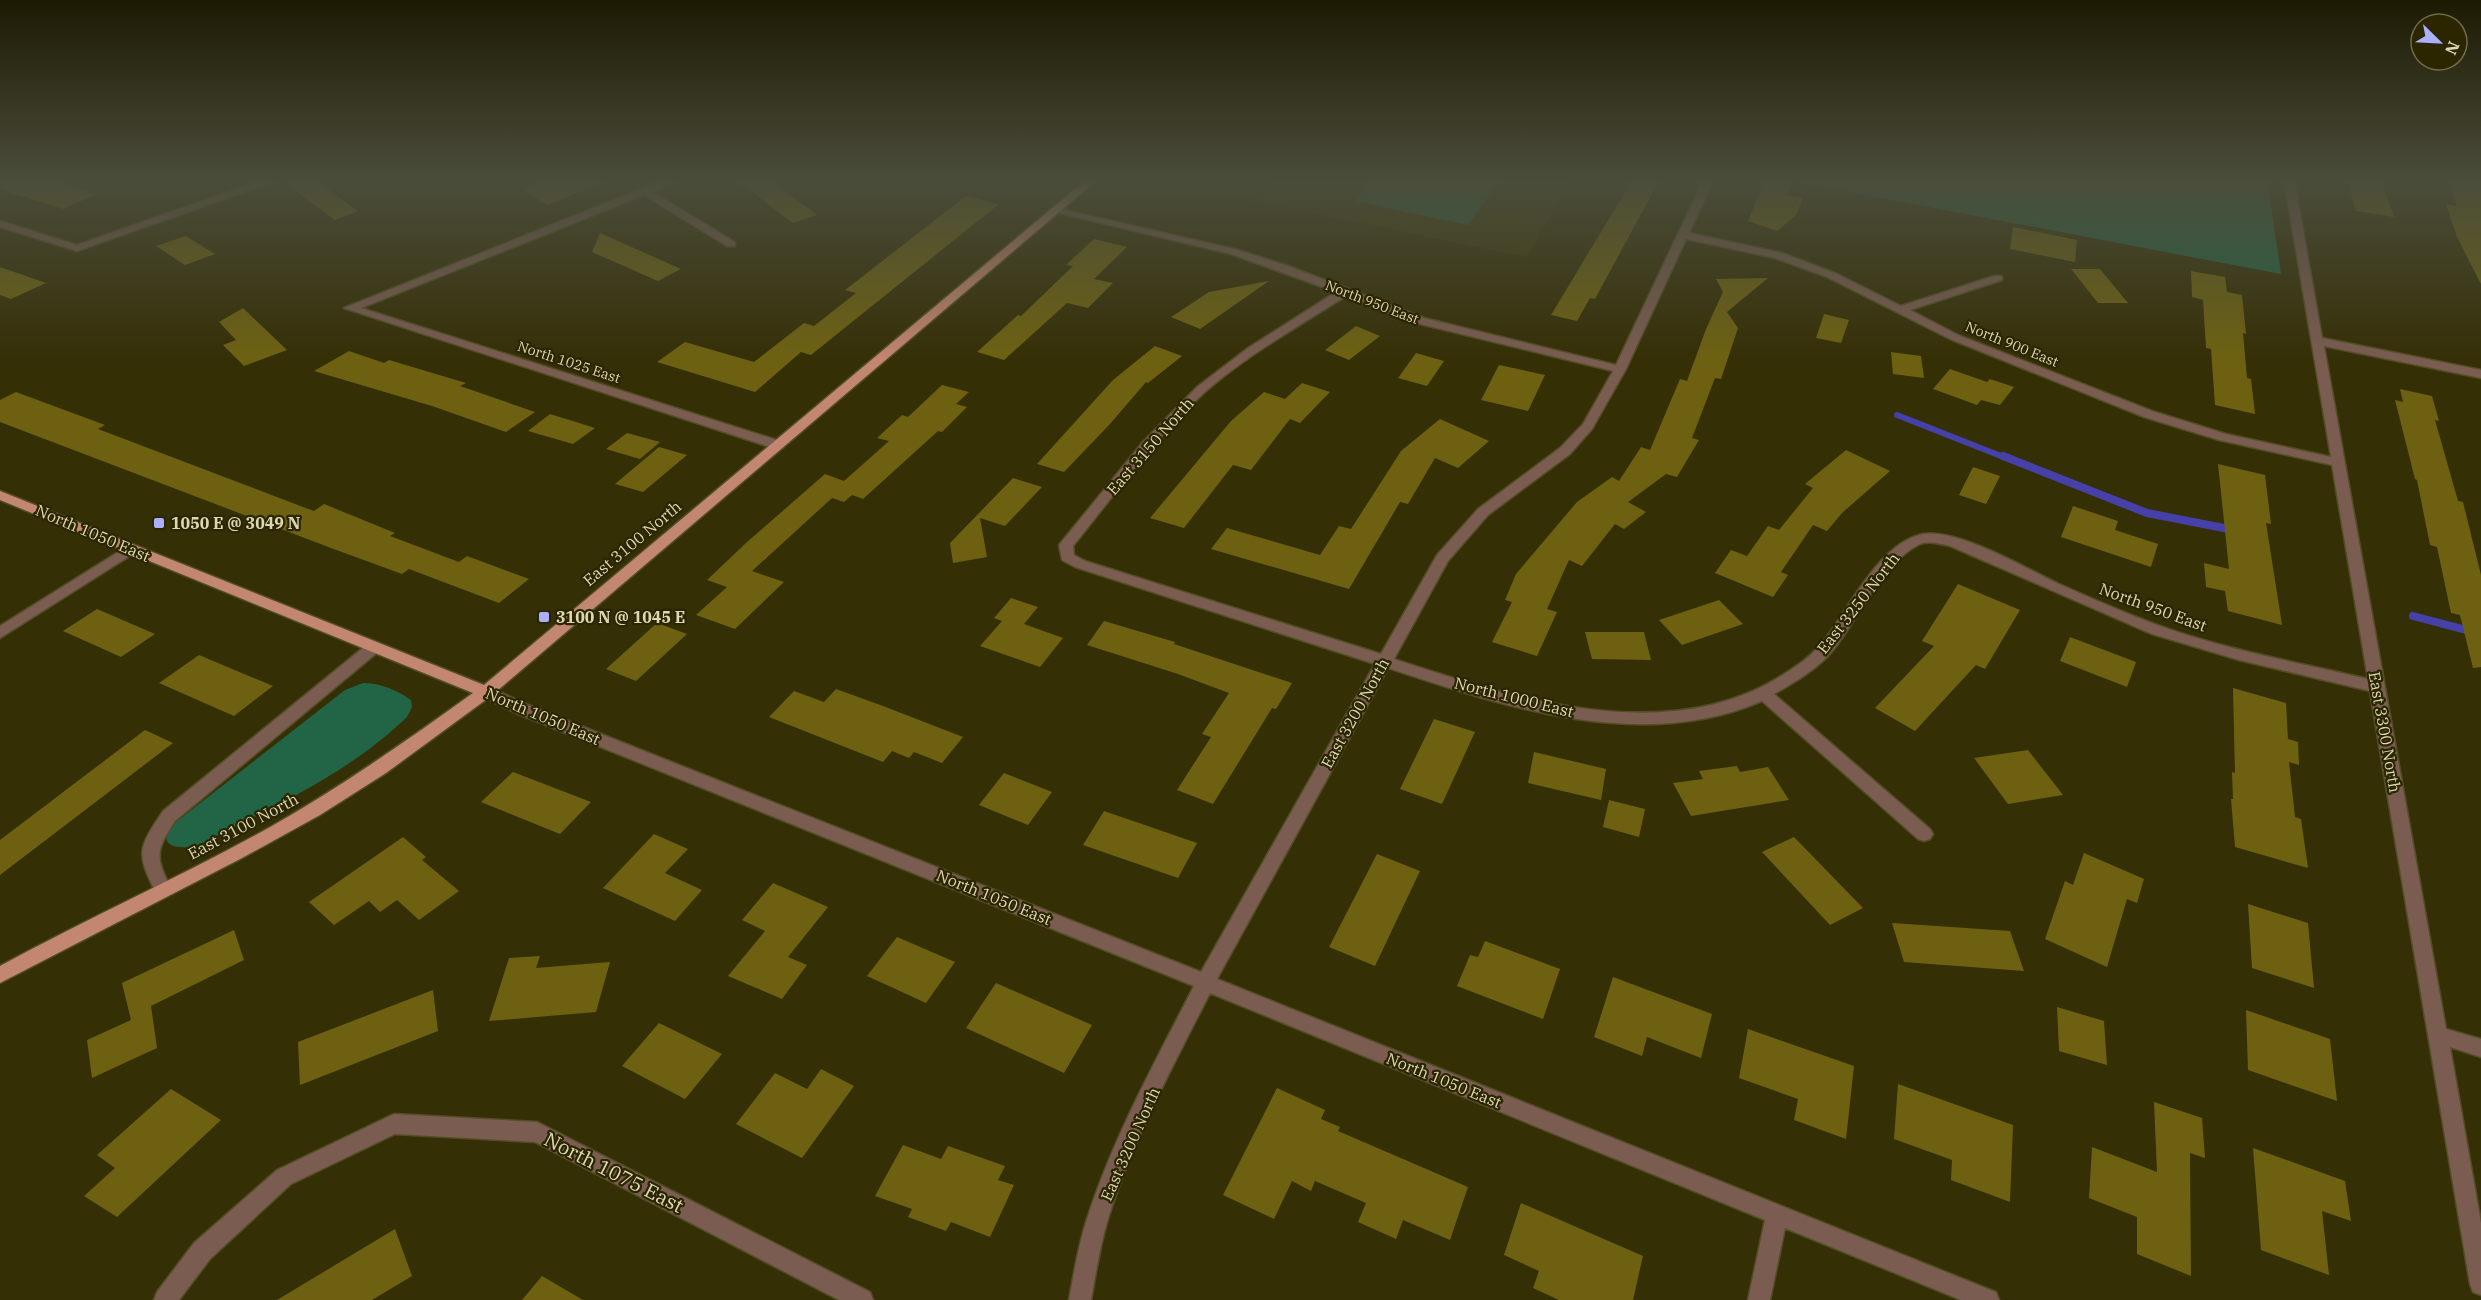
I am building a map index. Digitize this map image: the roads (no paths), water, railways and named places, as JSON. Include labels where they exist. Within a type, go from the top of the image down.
[{"type":"main road","name":"East 3100 North","points":[[0,975],[61,940],[163,890],[313,811],[396,758],[486,692],[1022,240]]},
{"type":"main road","name":"North 1050 East","points":[[0,495],[374,647],[450,675],[486,692]]},
{"type":"street","points":[[50,240],[77,248],[101,240]]},
{"type":"street","name":"North 1025 East","points":[[522,240],[350,308],[778,445]]},
{"type":"street","points":[[724,240],[731,244]]},
{"type":"street","name":"North 950 East","points":[[1180,240],[1233,252],[1284,268],[1430,324],[1620,369]]},
{"type":"street","name":"East 3200 North","points":[[1080,1300],[1100,1212],[1148,1100],[1205,983],[1384,660],[1442,558],[1483,512],[1565,451],[1588,426],[1620,369],[1681,240]]},
{"type":"street","name":"North 900 East","points":[[1705,240],[1778,255],[1830,275],[1954,337],[2148,414],[2223,437],[2338,462]]},
{"type":"street","name":"East 3300 North","points":[[2300,240],[2481,1284]]},
{"type":"street","points":[[1899,310],[1998,278]]},
{"type":"street","name":"East 3150 North","points":[[1067,557],[1066,545],[1176,414],[1198,392],[1235,363],[1344,292]]},
{"type":"street","points":[[2318,341],[2481,374]]},
{"type":"street","name":"North 950 East","points":[[1926,537],[1982,554],[2078,598],[2161,631],[2223,651],[2377,687]]},
{"type":"street","name":"East 3250 North","points":[[1763,693],[1807,666],[1827,648],[1892,557],[1913,540],[1926,537]]},
{"type":"street","points":[[0,633],[130,549]]},
{"type":"street","name":"North 1000 East","points":[[1067,557],[1080,564],[1384,660],[1522,702],[1563,712],[1611,718],[1660,718],[1734,706],[1763,693]]},
{"type":"street","points":[[163,890],[149,863],[150,846],[169,816],[374,647]]},
{"type":"street","name":"North 1050 East","points":[[486,692],[533,713],[1151,959],[1205,983],[1988,1300]]},
{"type":"street","points":[[1763,693],[1924,834]]},
{"type":"street","points":[[2438,1035],[2481,1048]]},
{"type":"street","name":"North 1075 East","points":[[165,1300],[202,1251],[284,1177],[393,1124],[537,1132],[862,1300]]},
{"type":"street","points":[[1759,1300],[1777,1214]]},
{"type":"waterway","points":[[1897,415],[2006,458]]},
{"type":"waterway","points":[[2003,456],[2147,513],[2234,530]]},
{"type":"waterway","points":[[2413,616],[2481,634]]},
{"type":"place","name":"1050 E @ 3049 N","points":[[159,523]]},
{"type":"place","name":"3100 N @ 1045 E","points":[[544,617]]}]
